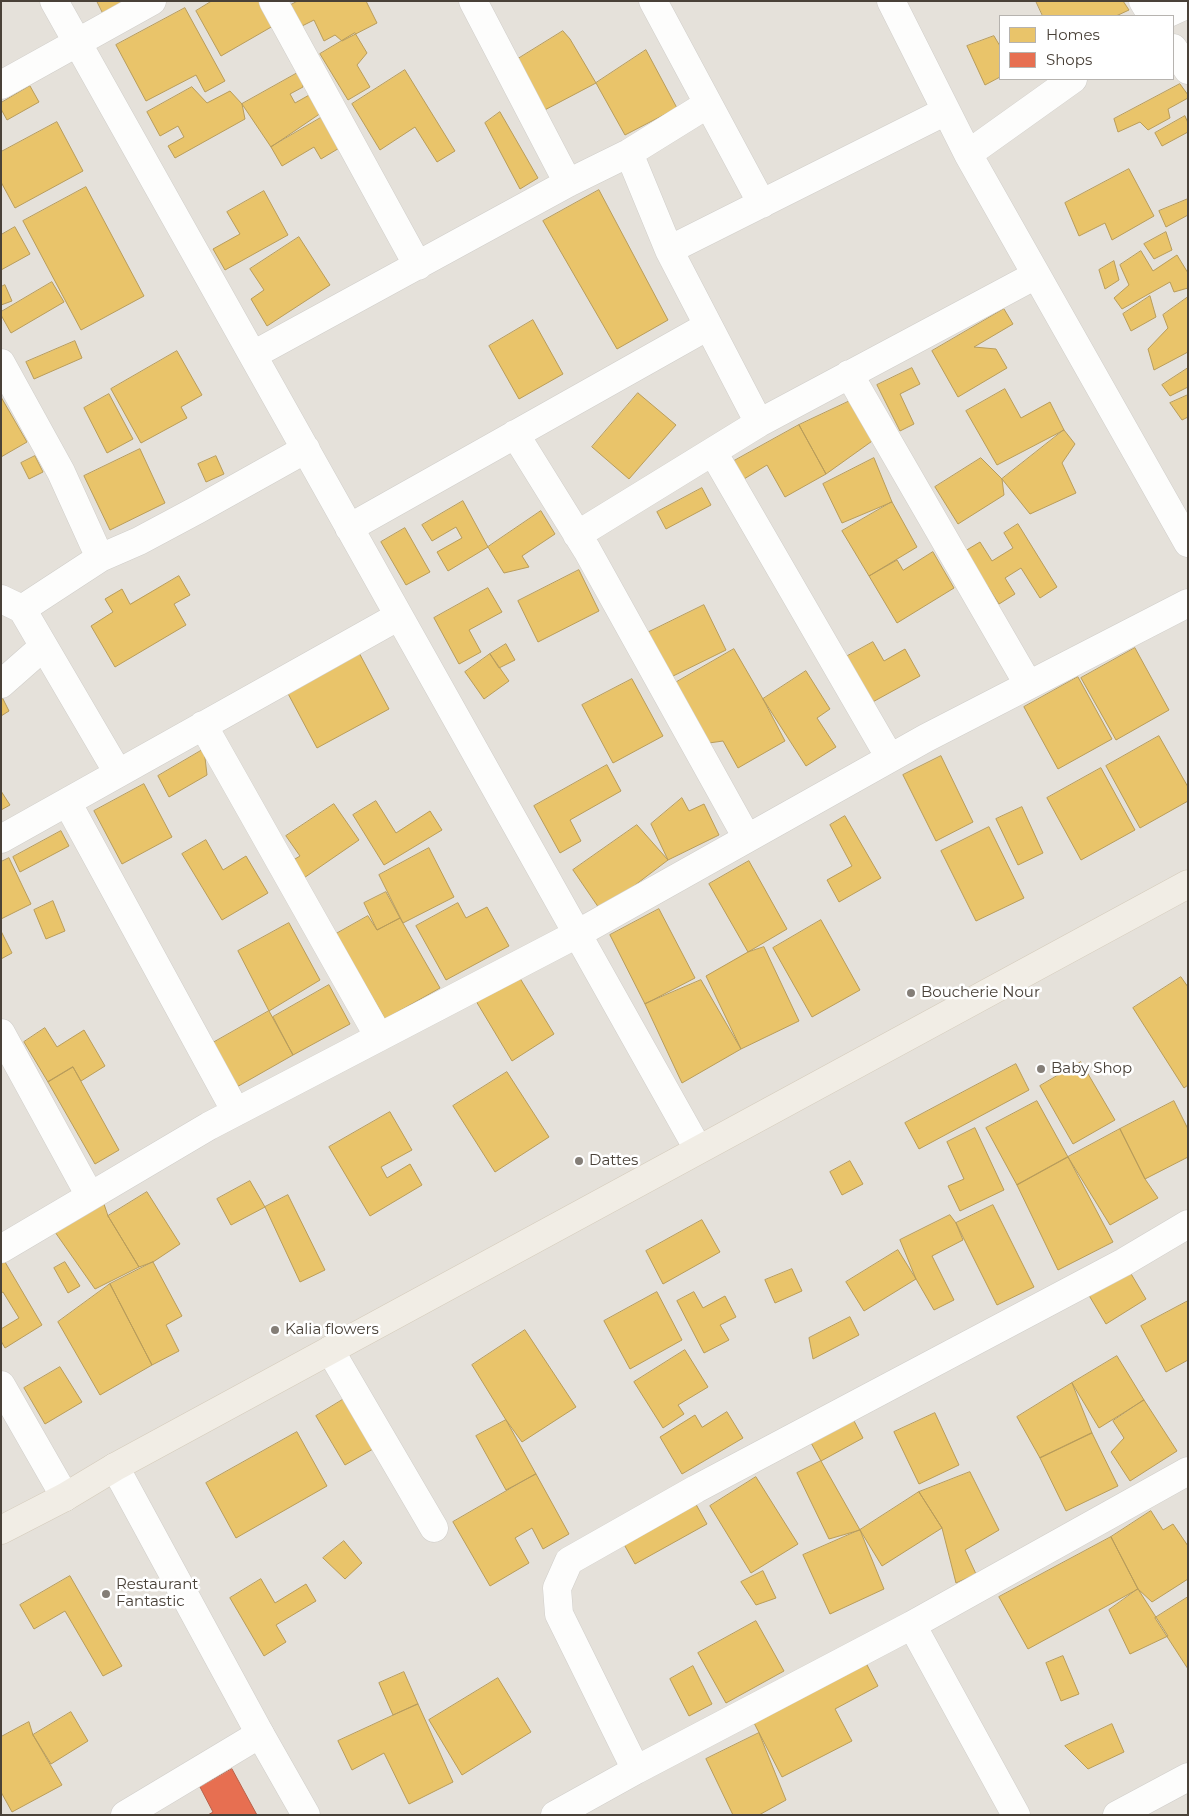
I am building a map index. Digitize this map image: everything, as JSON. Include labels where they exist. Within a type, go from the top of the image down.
[{"type":"main road","points":[[1,1530],[65,1497],[115,1467],[1188,884]]},
{"type":"street","points":[[54,1],[698,1150]]},
{"type":"street","points":[[1,85],[152,1]]},
{"type":"street","points":[[273,1],[418,266]]},
{"type":"street","points":[[473,1],[568,183]]},
{"type":"street","points":[[653,1],[762,204]]},
{"type":"street","points":[[891,1],[968,154],[1188,544]]},
{"type":"street","points":[[1143,1],[1151,15]]},
{"type":"street","points":[[1164,15],[1188,4]]},
{"type":"street","points":[[1174,49],[1188,70]]},
{"type":"street","points":[[968,154],[1072,80]]},
{"type":"street","points":[[253,355],[568,183],[629,153],[708,104]]},
{"type":"street","points":[[669,250],[946,111]]},
{"type":"street","points":[[629,153],[669,250],[759,423]]},
{"type":"street","points":[[577,534],[759,423],[1036,275]]},
{"type":"street","points":[[350,528],[708,326]]},
{"type":"street","points":[[1,363],[61,472],[100,558]]},
{"type":"street","points":[[849,374],[1028,684]]},
{"type":"street","points":[[515,434],[577,534],[747,838]]},
{"type":"street","points":[[118,773],[43,647],[11,604],[196,510],[306,450]]},
{"type":"street","points":[[712,452],[890,758]]},
{"type":"street","points":[[1,1249],[209,1126],[577,934],[890,758],[1028,684],[1188,603]]},
{"type":"street","points":[[1,839],[399,616]]},
{"type":"street","points":[[1,684],[43,647]]},
{"type":"street","points":[[203,725],[379,1037]]},
{"type":"street","points":[[67,802],[236,1112]]},
{"type":"street","points":[[1,1033],[90,1196]]},
{"type":"street","points":[[636,1770],[559,1614],[557,1588],[569,1560],[696,1489],[1124,1262],[1188,1224]]},
{"type":"street","points":[[330,1350],[434,1528]]},
{"type":"street","points":[[1,1385],[65,1497]]},
{"type":"street","points":[[115,1467],[306,1815]]},
{"type":"street","points":[[555,1815],[636,1770],[912,1625],[1188,1471]]},
{"type":"street","points":[[912,1625],[1016,1815]]},
{"type":"street","points":[[125,1815],[260,1734]]},
{"type":"street","points":[[1117,1815],[1188,1777]]},
{"type":"shaded area","points":[[1,1],[1188,1],[1188,1815],[1,1815]]},
{"type":"building: Homes","points":[[97,1],[123,1],[123,2],[103,13]]},
{"type":"building: Homes","points":[[212,1],[259,1],[273,26],[221,56],[196,11]]},
{"type":"building: Homes","points":[[298,1],[366,1],[377,23],[342,41],[335,35],[324,41],[314,20],[300,27],[289,6]]},
{"type":"building: Homes","points":[[1036,1],[1123,1],[1129,10],[1118,15],[1043,15]]},
{"type":"building: Homes","points":[[185,8],[225,81],[205,92],[196,75],[146,101],[116,45]]},
{"type":"building: Homes","points":[[563,31],[570,39],[596,83],[539,113],[513,62]]},
{"type":"building: Homes","points":[[355,33],[367,53],[357,65],[370,87],[348,100],[320,54]]},
{"type":"building: Homes","points":[[994,36],[999,44],[999,78],[985,85],[967,46]]},
{"type":"building: Homes","points":[[646,50],[677,108],[625,135],[596,83]]},
{"type":"building: Homes","points":[[405,70],[455,151],[437,162],[415,127],[380,150],[352,104]]},
{"type":"building: Homes","points":[[301,71],[303,87],[290,94],[295,103],[311,94],[321,113],[271,147],[242,104]]},
{"type":"building: Homes","points":[[1180,84],[1188,98],[1168,109],[1170,118],[1148,130],[1140,122],[1118,132],[1114,119]]},
{"type":"building: Homes","points":[[30,86],[39,102],[7,120],[1,109],[1,103]]},
{"type":"building: Homes","points":[[192,87],[207,103],[230,91],[242,104],[245,119],[175,158],[168,146],[184,137],[178,126],[160,136],[147,112]]},
{"type":"building: Homes","points":[[500,112],[538,178],[520,189],[485,123]]},
{"type":"building: Homes","points":[[324,116],[341,147],[321,159],[314,147],[282,166],[271,147]]},
{"type":"building: Homes","points":[[1185,116],[1188,123],[1188,132],[1162,146],[1155,133]]},
{"type":"building: Homes","points":[[57,122],[83,171],[15,208],[1,182],[1,152]]},
{"type":"building: Homes","points":[[1129,169],[1154,216],[1112,240],[1105,223],[1079,236],[1065,203]]},
{"type":"building: Homes","points":[[86,187],[144,296],[81,330],[23,221]]},
{"type":"building: Homes","points":[[599,190],[668,320],[617,349],[543,221]]},
{"type":"building: Homes","points":[[264,191],[288,235],[225,270],[213,249],[240,234],[227,212]]},
{"type":"building: Homes","points":[[1188,199],[1188,215],[1166,227],[1159,211]]},
{"type":"building: Homes","points":[[15,227],[30,254],[1,270],[1,235]]},
{"type":"building: Homes","points":[[1166,232],[1172,250],[1154,259],[1144,244]]},
{"type":"building: Homes","points":[[299,237],[330,285],[267,326],[251,299],[264,290],[250,269]]},
{"type":"building: Homes","points":[[1141,251],[1153,271],[1177,255],[1188,273],[1188,288],[1174,292],[1170,282],[1122,309],[1114,298],[1129,285],[1120,265]]},
{"type":"building: Homes","points":[[1114,261],[1119,280],[1105,289],[1099,270]]},
{"type":"building: Homes","points":[[52,282],[64,302],[11,333],[1,312]]},
{"type":"building: Homes","points":[[5,285],[12,301],[1,305],[1,287]]},
{"type":"building: Homes","points":[[1150,296],[1156,317],[1131,331],[1123,314]]},
{"type":"building: Homes","points":[[1188,297],[1188,352],[1154,370],[1148,349],[1168,328],[1163,315]]},
{"type":"building: Homes","points":[[1004,309],[1013,324],[974,347],[996,349],[1007,368],[958,397],[932,351]]},
{"type":"building: Homes","points":[[533,320],[563,374],[519,399],[489,346]]},
{"type":"building: Homes","points":[[75,341],[82,358],[34,379],[26,362]]},
{"type":"building: Homes","points":[[177,351],[202,395],[181,407],[187,418],[141,443],[111,389]]},
{"type":"building: Homes","points":[[912,368],[920,384],[900,394],[914,424],[900,431],[877,385]]},
{"type":"building: Homes","points":[[1188,368],[1188,387],[1170,396],[1162,385]]},
{"type":"building: Homes","points":[[1005,389],[1021,418],[1050,402],[1064,430],[997,465],[966,411]]},
{"type":"building: Homes","points":[[638,393],[676,425],[629,479],[592,447]]},
{"type":"building: Homes","points":[[109,394],[133,439],[107,453],[84,408]]},
{"type":"building: Homes","points":[[1188,395],[1188,417],[1182,420],[1170,403]]},
{"type":"building: Homes","points":[[1,397],[27,442],[1,457]]},
{"type":"building: Homes","points":[[852,400],[875,439],[826,474],[799,425]]},
{"type":"building: Homes","points":[[799,425],[826,474],[785,497],[767,465],[744,479],[734,461]]},
{"type":"building: Homes","points":[[1064,430],[1075,444],[1062,463],[1076,493],[1030,514],[1002,479]]},
{"type":"building: Homes","points":[[140,449],[165,503],[110,530],[84,476]]},
{"type":"building: Homes","points":[[35,456],[43,472],[29,479],[21,463]]},
{"type":"building: Homes","points":[[216,456],[224,474],[206,482],[198,464]]},
{"type":"building: Homes","points":[[874,458],[892,502],[842,523],[823,484]]},
{"type":"building: Homes","points":[[981,458],[1002,479],[1004,495],[958,524],[935,487]]},
{"type":"building: Homes","points":[[702,488],[711,505],[666,529],[657,512]]},
{"type":"building: Homes","points":[[463,501],[488,547],[448,571],[437,552],[462,538],[456,527],[432,541],[422,525]]},
{"type":"building: Homes","points":[[892,502],[917,547],[869,576],[842,531]]},
{"type":"building: Homes","points":[[541,511],[555,534],[522,556],[529,567],[504,573],[488,547]]},
{"type":"building: Homes","points":[[1018,524],[1057,587],[1040,598],[1021,568],[1005,578],[1015,594],[999,604],[965,551],[980,542],[992,561],[1013,548],[1004,533]]},
{"type":"building: Homes","points":[[405,528],[430,572],[406,585],[381,542]]},
{"type":"building: Homes","points":[[933,552],[954,588],[897,623],[869,576],[897,560],[903,570]]},
{"type":"building: Homes","points":[[579,570],[599,611],[538,642],[518,601]]},
{"type":"building: Homes","points":[[179,576],[190,595],[174,604],[186,625],[115,667],[91,626],[113,612],[105,599],[122,589],[130,604]]},
{"type":"building: Homes","points":[[488,588],[502,612],[469,630],[481,652],[459,664],[434,618]]},
{"type":"building: Homes","points":[[704,605],[726,650],[669,678],[647,633]]},
{"type":"building: Homes","points":[[873,642],[884,661],[905,649],[920,676],[869,704],[844,658]]},
{"type":"building: Homes","points":[[506,644],[515,660],[499,668],[490,654]]},
{"type":"building: Homes","points":[[1135,648],[1169,710],[1116,740],[1081,678]]},
{"type":"building: Homes","points":[[357,649],[389,709],[317,748],[285,688]]},
{"type":"building: Homes","points":[[734,649],[785,741],[738,768],[723,741],[709,743],[675,683]]},
{"type":"building: Homes","points":[[490,654],[509,681],[484,699],[465,672]]},
{"type":"building: Homes","points":[[806,671],[830,709],[817,718],[836,747],[806,766],[763,699]]},
{"type":"building: Homes","points":[[1078,677],[1112,739],[1058,769],[1024,707]]},
{"type":"building: Homes","points":[[632,679],[663,736],[613,763],[582,705]]},
{"type":"building: Homes","points":[[1,698],[9,711],[1,716]]},
{"type":"building: Homes","points":[[1159,736],[1188,787],[1188,801],[1140,828],[1106,766]]},
{"type":"building: Homes","points":[[204,749],[207,775],[169,797],[158,776]]},
{"type":"building: Homes","points":[[941,756],[973,822],[936,841],[903,775]]},
{"type":"building: Homes","points":[[607,765],[621,791],[570,820],[581,841],[560,853],[534,806]]},
{"type":"building: Homes","points":[[1101,768],[1135,830],[1081,860],[1047,798]]},
{"type":"building: Homes","points":[[144,784],[172,837],[122,864],[94,811]]},
{"type":"building: Homes","points":[[1,791],[10,805],[1,810]]},
{"type":"building: Homes","points":[[682,798],[689,811],[704,804],[719,835],[668,860],[651,824]]},
{"type":"building: Homes","points":[[376,801],[396,833],[430,811],[442,830],[384,865],[353,815]]},
{"type":"building: Homes","points":[[334,804],[359,840],[301,880],[290,862],[300,856],[286,836]]},
{"type":"building: Homes","points":[[1022,807],[1043,853],[1018,865],[996,819]]},
{"type":"building: Homes","points":[[845,816],[881,878],[839,902],[827,880],[852,866],[830,825]]},
{"type":"building: Homes","points":[[637,825],[668,860],[601,911],[573,870]]},
{"type":"building: Homes","points":[[989,827],[1024,898],[976,921],[941,851]]},
{"type":"building: Homes","points":[[61,831],[69,846],[20,872],[13,857]]},
{"type":"building: Homes","points":[[206,840],[223,870],[246,856],[268,893],[222,920],[182,854]]},
{"type":"building: Homes","points":[[429,848],[454,897],[403,923],[379,875]]},
{"type":"building: Homes","points":[[9,858],[31,904],[1,919],[1,862]]},
{"type":"building: Homes","points":[[749,861],[787,929],[748,952],[709,884]]},
{"type":"building: Homes","points":[[386,892],[400,918],[377,930],[364,903]]},
{"type":"building: Homes","points":[[53,901],[65,931],[46,939],[34,910]]},
{"type":"building: Homes","points":[[458,903],[466,918],[487,907],[509,946],[446,980],[416,926]]},
{"type":"building: Homes","points":[[659,909],[695,978],[645,1004],[610,935]]},
{"type":"building: Homes","points":[[368,916],[377,930],[400,918],[440,988],[385,1019],[336,934]]},
{"type":"building: Homes","points":[[821,920],[860,990],[812,1017],[773,948]]},
{"type":"building: Homes","points":[[289,923],[320,980],[269,1011],[238,951]]},
{"type":"building: Homes","points":[[1,931],[12,953],[1,959]]},
{"type":"building: Homes","points":[[764,947],[799,1021],[741,1049],[706,976],[748,952]]},
{"type":"building: Homes","points":[[518,975],[554,1034],[512,1061],[476,1001]]},
{"type":"building: Homes","points":[[1181,977],[1188,987],[1188,1085],[1184,1088],[1133,1008]]},
{"type":"building: Homes","points":[[701,980],[741,1049],[682,1083],[645,1004]]},
{"type":"building: Homes","points":[[329,985],[350,1024],[293,1055],[273,1017]]},
{"type":"building: Homes","points":[[269,1011],[293,1055],[235,1088],[211,1044]]},
{"type":"building: Homes","points":[[45,1028],[57,1047],[84,1030],[105,1066],[81,1081],[73,1067],[48,1082],[24,1042]]},
{"type":"building: Homes","points":[[1081,1062],[1115,1120],[1073,1144],[1040,1086]]},
{"type":"building: Homes","points":[[1016,1064],[1029,1090],[919,1149],[905,1123]]},
{"type":"building: Homes","points":[[73,1067],[119,1150],[95,1164],[48,1082]]},
{"type":"building: Homes","points":[[507,1072],[549,1137],[495,1172],[453,1106]]},
{"type":"building: Homes","points":[[1037,1101],[1068,1157],[1017,1185],[986,1128]]},
{"type":"building: Homes","points":[[1174,1101],[1188,1129],[1188,1157],[1145,1179],[1120,1129]]},
{"type":"building: Homes","points":[[390,1112],[412,1150],[381,1167],[387,1178],[410,1164],[422,1185],[370,1216],[329,1147]]},
{"type":"building: Homes","points":[[975,1128],[1004,1190],[960,1211],[948,1186],[964,1179],[947,1142]]},
{"type":"building: Homes","points":[[1120,1129],[1145,1179],[1158,1198],[1110,1225],[1068,1157]]},
{"type":"building: Homes","points":[[1068,1157],[1113,1242],[1058,1270],[1017,1185]]},
{"type":"building: Homes","points":[[850,1161],[863,1184],[842,1195],[830,1172]]},
{"type":"building: Homes","points":[[250,1181],[265,1207],[231,1225],[217,1199]]},
{"type":"building: Homes","points":[[147,1192],[180,1244],[153,1262],[139,1267],[108,1216]]},
{"type":"building: Homes","points":[[288,1195],[325,1270],[300,1282],[265,1207]]},
{"type":"building: Homes","points":[[104,1204],[108,1216],[139,1267],[95,1289],[55,1232]]},
{"type":"building: Homes","points":[[993,1205],[1034,1287],[997,1305],[956,1223]]},
{"type":"building: Homes","points":[[950,1215],[956,1223],[963,1240],[932,1256],[954,1300],[934,1310],[916,1279],[900,1240]]},
{"type":"building: Homes","points":[[702,1220],[720,1252],[663,1284],[646,1251]]},
{"type":"building: Homes","points":[[898,1250],[916,1279],[864,1311],[846,1282]]},
{"type":"building: Homes","points":[[5,1262],[42,1325],[5,1348],[1,1341],[1,1329],[19,1318],[3,1292],[1,1293],[1,1264]]},
{"type":"building: Homes","points":[[65,1262],[80,1286],[68,1293],[54,1268]]},
{"type":"building: Homes","points":[[153,1262],[182,1316],[166,1325],[179,1351],[152,1365],[110,1284]]},
{"type":"building: Homes","points":[[1124,1262],[1146,1299],[1106,1324],[1084,1287]]},
{"type":"building: Homes","points":[[792,1269],[802,1291],[775,1303],[765,1280]]},
{"type":"building: Homes","points":[[110,1284],[152,1365],[100,1395],[58,1322]]},
{"type":"building: Homes","points":[[657,1292],[682,1340],[630,1369],[604,1321]]},
{"type":"building: Homes","points":[[694,1292],[703,1308],[725,1296],[736,1317],[720,1325],[729,1340],[704,1353],[677,1301]]},
{"type":"building: Homes","points":[[1188,1301],[1188,1360],[1166,1372],[1141,1326]]},
{"type":"building: Homes","points":[[850,1317],[859,1335],[813,1359],[809,1338]]},
{"type":"building: Homes","points":[[525,1330],[576,1407],[522,1442],[472,1365]]},
{"type":"building: Homes","points":[[685,1350],[708,1387],[678,1405],[684,1414],[663,1428],[634,1382]]},
{"type":"building: Homes","points":[[1117,1356],[1144,1400],[1099,1428],[1072,1383]]},
{"type":"building: Homes","points":[[60,1367],[82,1402],[45,1424],[24,1388]]},
{"type":"building: Homes","points":[[1072,1383],[1092,1433],[1040,1458],[1017,1417]]},
{"type":"building: Homes","points":[[344,1399],[373,1449],[345,1465],[316,1416]]},
{"type":"building: Homes","points":[[1144,1400],[1177,1451],[1130,1481],[1111,1452],[1124,1438],[1113,1421]]},
{"type":"building: Homes","points":[[727,1412],[743,1438],[682,1474],[660,1437],[695,1415],[702,1427]]},
{"type":"building: Homes","points":[[935,1413],[959,1465],[919,1484],[894,1432]]},
{"type":"building: Homes","points":[[853,1419],[863,1438],[821,1461],[810,1441]]},
{"type":"building: Homes","points":[[506,1420],[536,1474],[506,1490],[476,1436]]},
{"type":"building: Homes","points":[[297,1432],[327,1486],[236,1538],[206,1483]]},
{"type":"building: Homes","points":[[1092,1433],[1118,1486],[1066,1511],[1040,1458]]},
{"type":"building: Homes","points":[[821,1461],[860,1530],[829,1539],[797,1473]]},
{"type":"building: Homes","points":[[970,1472],[999,1530],[965,1550],[976,1574],[956,1583],[942,1528],[919,1492]]},
{"type":"building: Homes","points":[[536,1474],[569,1534],[543,1549],[532,1528],[515,1538],[529,1563],[490,1586],[453,1522]]},
{"type":"building: Homes","points":[[756,1477],[798,1544],[751,1573],[710,1506]]},
{"type":"building: Homes","points":[[919,1492],[942,1528],[882,1566],[860,1530]]},
{"type":"building: Homes","points":[[693,1499],[707,1524],[635,1564],[621,1539]]},
{"type":"building: Homes","points":[[1151,1511],[1163,1530],[1173,1524],[1188,1546],[1188,1579],[1152,1602],[1138,1589],[1111,1537]]},
{"type":"building: Homes","points":[[860,1530],[884,1589],[830,1614],[803,1555]]},
{"type":"building: Homes","points":[[1111,1537],[1138,1589],[1028,1649],[999,1597]]},
{"type":"building: Homes","points":[[344,1541],[362,1563],[345,1579],[323,1558]]},
{"type":"building: Homes","points":[[763,1571],[776,1598],[756,1605],[741,1582]]},
{"type":"building: Homes","points":[[70,1576],[122,1666],[103,1676],[65,1611],[34,1629],[20,1605]]},
{"type":"building: Homes","points":[[261,1579],[275,1603],[306,1584],[316,1601],[276,1625],[286,1642],[264,1656],[230,1598]]},
{"type":"building: Homes","points":[[1138,1589],[1168,1636],[1130,1654],[1109,1610]]},
{"type":"building: Homes","points":[[1188,1597],[1188,1669],[1155,1618]]},
{"type":"building: Homes","points":[[756,1621],[784,1671],[726,1703],[698,1653]]},
{"type":"building: Homes","points":[[1063,1656],[1079,1694],[1061,1701],[1046,1663]]},
{"type":"building: Homes","points":[[866,1663],[878,1686],[835,1709],[852,1741],[782,1777],[753,1721]]},
{"type":"building: Homes","points":[[693,1666],[712,1704],[689,1716],[670,1679]]},
{"type":"building: Homes","points":[[404,1672],[418,1704],[393,1715],[379,1683]]},
{"type":"building: Homes","points":[[498,1678],[531,1732],[462,1775],[429,1720]]},
{"type":"building: Homes","points":[[418,1704],[453,1782],[409,1804],[384,1753],[352,1770],[338,1741]]},
{"type":"building: Homes","points":[[71,1712],[88,1741],[51,1764],[33,1735]]},
{"type":"building: Homes","points":[[29,1722],[33,1735],[62,1785],[12,1812],[1,1792],[1,1737]]},
{"type":"building: Homes","points":[[1112,1724],[1124,1752],[1088,1769],[1065,1746]]},
{"type":"building: Homes","points":[[759,1733],[786,1800],[759,1815],[733,1815],[706,1759]]},
{"type":"building: Shops","points":[[232,1769],[257,1815],[208,1815],[213,1812],[200,1787]]},
{"type":"place","name":"Boucherie Nour","points":[[911,993]]},
{"type":"place","name":"Baby Shop","points":[[1041,1069]]},
{"type":"place","name":"Dattes","points":[[579,1161]]},
{"type":"place","name":"Kalia flowers","points":[[275,1330]]},
{"type":"place","name":"Restaurant Fantastic","points":[[106,1594]]}]
